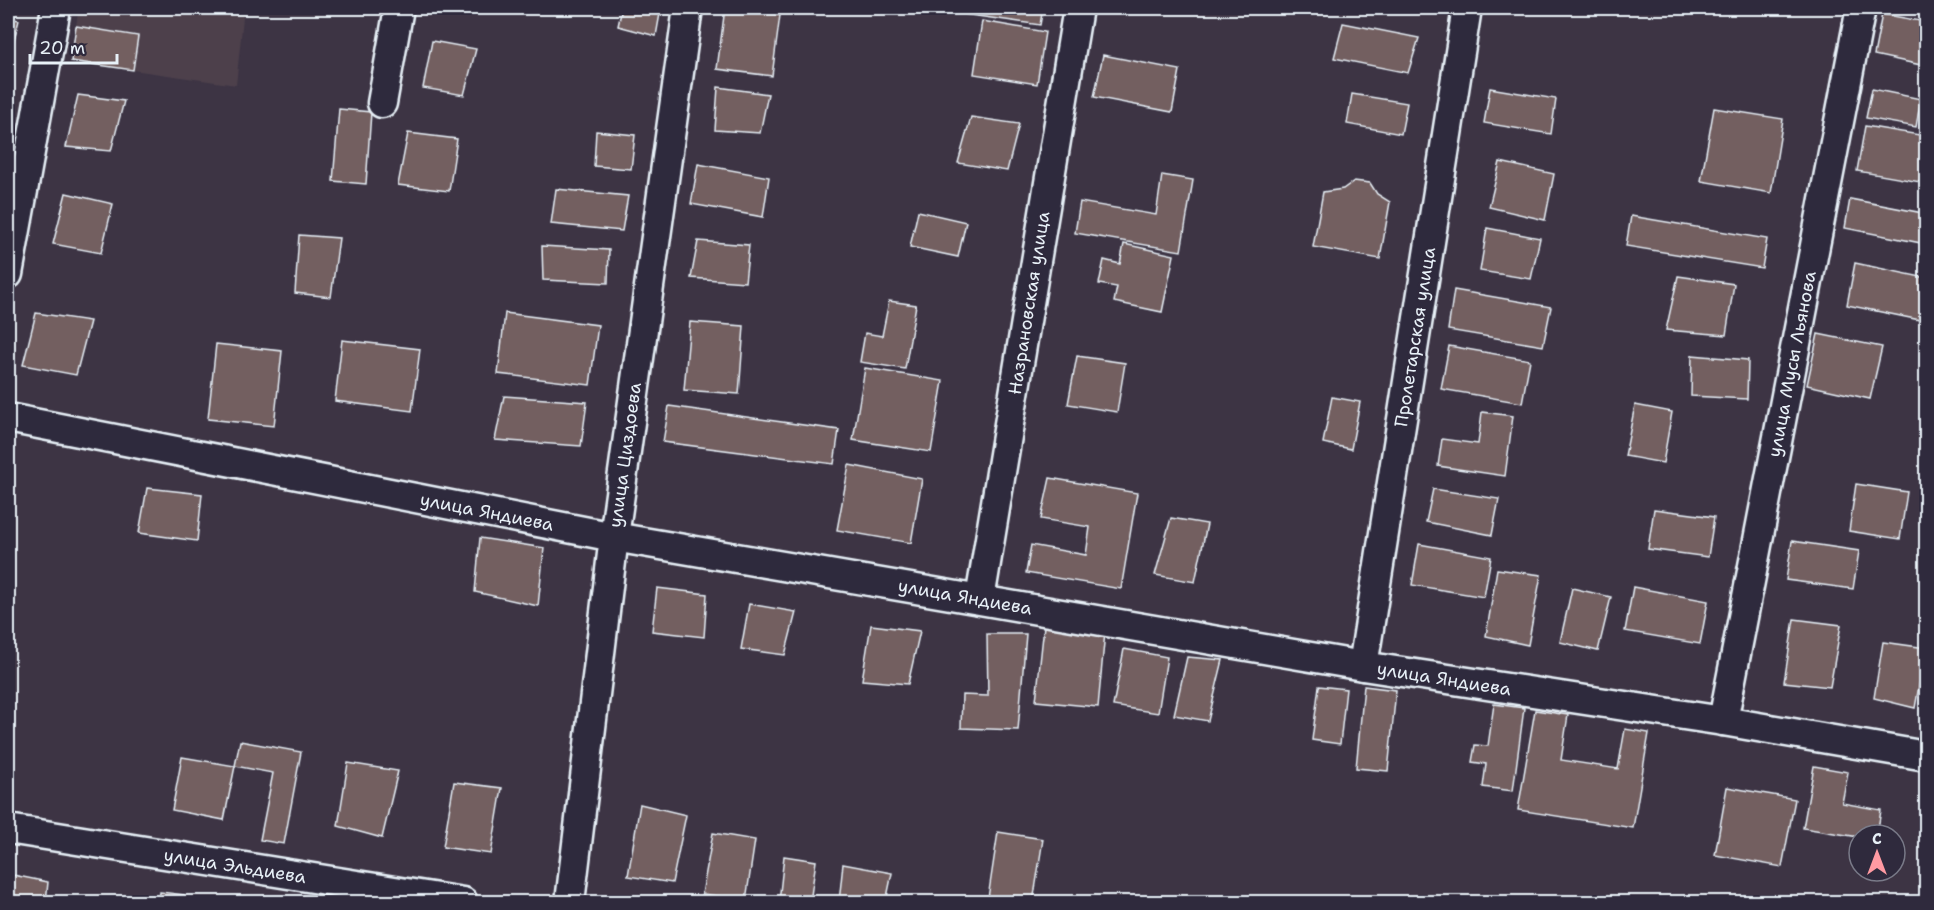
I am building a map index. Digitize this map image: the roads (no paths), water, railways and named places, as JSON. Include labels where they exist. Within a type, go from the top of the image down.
[{"type":"street","points":[[8,274],[56,8]]},
{"type":"street","points":[[382,103],[399,8]]},
{"type":"street","name":"улица Циздоева","points":[[570,903],[614,537],[688,8]]},
{"type":"street","name":"Назрановская улица","points":[[980,599],[1078,8]]},
{"type":"street","name":"Пролетарская улица","points":[[1362,666],[1467,8]]},
{"type":"street","name":"улица Мусы Льянова","points":[[1723,721],[1861,8]]},
{"type":"street","name":"улица Яндиева","points":[[8,418],[614,537],[1362,666],[1723,721],[1926,756]]},
{"type":"street","name":"улица Эльдиева","points":[[8,829],[463,903]]}]
